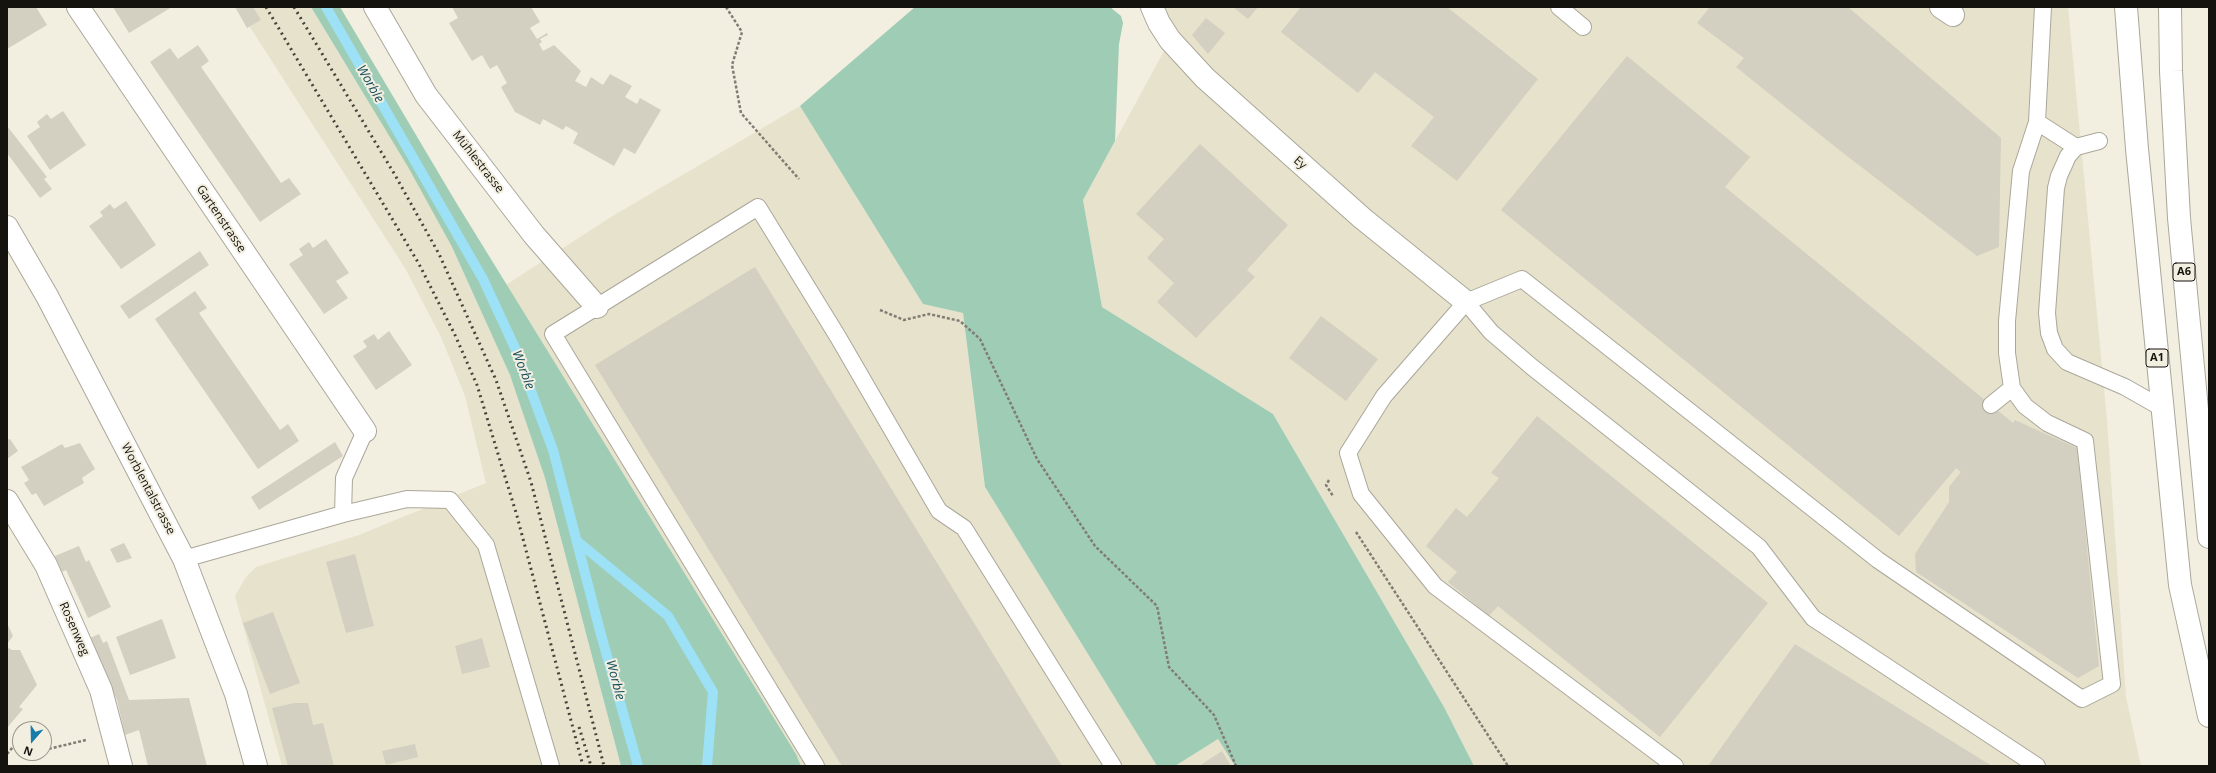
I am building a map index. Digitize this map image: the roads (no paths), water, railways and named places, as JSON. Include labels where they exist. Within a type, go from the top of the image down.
[{"type":"main road","name":"Gartenstrasse","points":[[78,7],[365,431]]},
{"type":"main road","name":"Mühlestrasse","points":[[375,7],[426,95],[534,234],[597,307]]},
{"type":"main road","name":"Ey","points":[[1152,7],[1158,23],[1170,40],[1205,78],[1362,218],[1466,302]]},
{"type":"main road","name":"A1","points":[[2126,7],[2137,149],[2180,585],[2209,703]]},
{"type":"main road","name":"A6","points":[[2170,7],[2171,78],[2179,218],[2209,537]]},
{"type":"main road","name":"Worblentalstrasse","points":[[7,227],[47,296],[184,559],[236,694],[256,766]]},
{"type":"main road","name":"Rosenweg","points":[[7,500],[41,554],[98,683],[122,766]]},
{"type":"lane","points":[[1559,7],[1583,27]]},
{"type":"lane","points":[[1675,766],[1435,586],[1361,494],[1348,453],[1384,396],[1466,302],[1522,279],[1878,560],[2082,699],[2112,684],[2085,441],[2047,423],[2025,406],[2012,388],[2007,353],[2007,321],[2022,171],[2037,122],[2043,7]]},
{"type":"lane","points":[[2037,122],[2076,147]]},
{"type":"lane","points":[[2099,141],[2076,147],[2068,156],[2056,188],[2047,313],[2049,333],[2055,350],[2067,362],[2125,387],[2162,408]]},
{"type":"lane","points":[[816,766],[553,334],[758,208],[838,337],[939,511],[964,528],[1113,766]]},
{"type":"lane","points":[[1466,302],[1491,332],[1532,367],[1759,547],[1813,618],[2037,766]]},
{"type":"lane","points":[[1991,405],[2012,388]]},
{"type":"lane","points":[[343,514],[344,478],[365,431]]},
{"type":"lane","points":[[184,559],[343,514],[407,499],[450,500],[486,545],[551,766]]},
{"type":"waterway","name":"Worble","points":[[326,7],[483,279],[515,348],[553,450],[600,631],[638,766]]},
{"type":"waterway","points":[[577,541],[668,616],[713,692],[707,766]]},
{"type":"railway","points":[[266,7],[419,264],[455,335],[477,385],[517,516],[583,766]]},
{"type":"railway","points":[[294,7],[395,175],[439,254],[496,380],[531,482],[604,766]]},
{"type":"railway","points":[[579,727],[591,766]]}]
